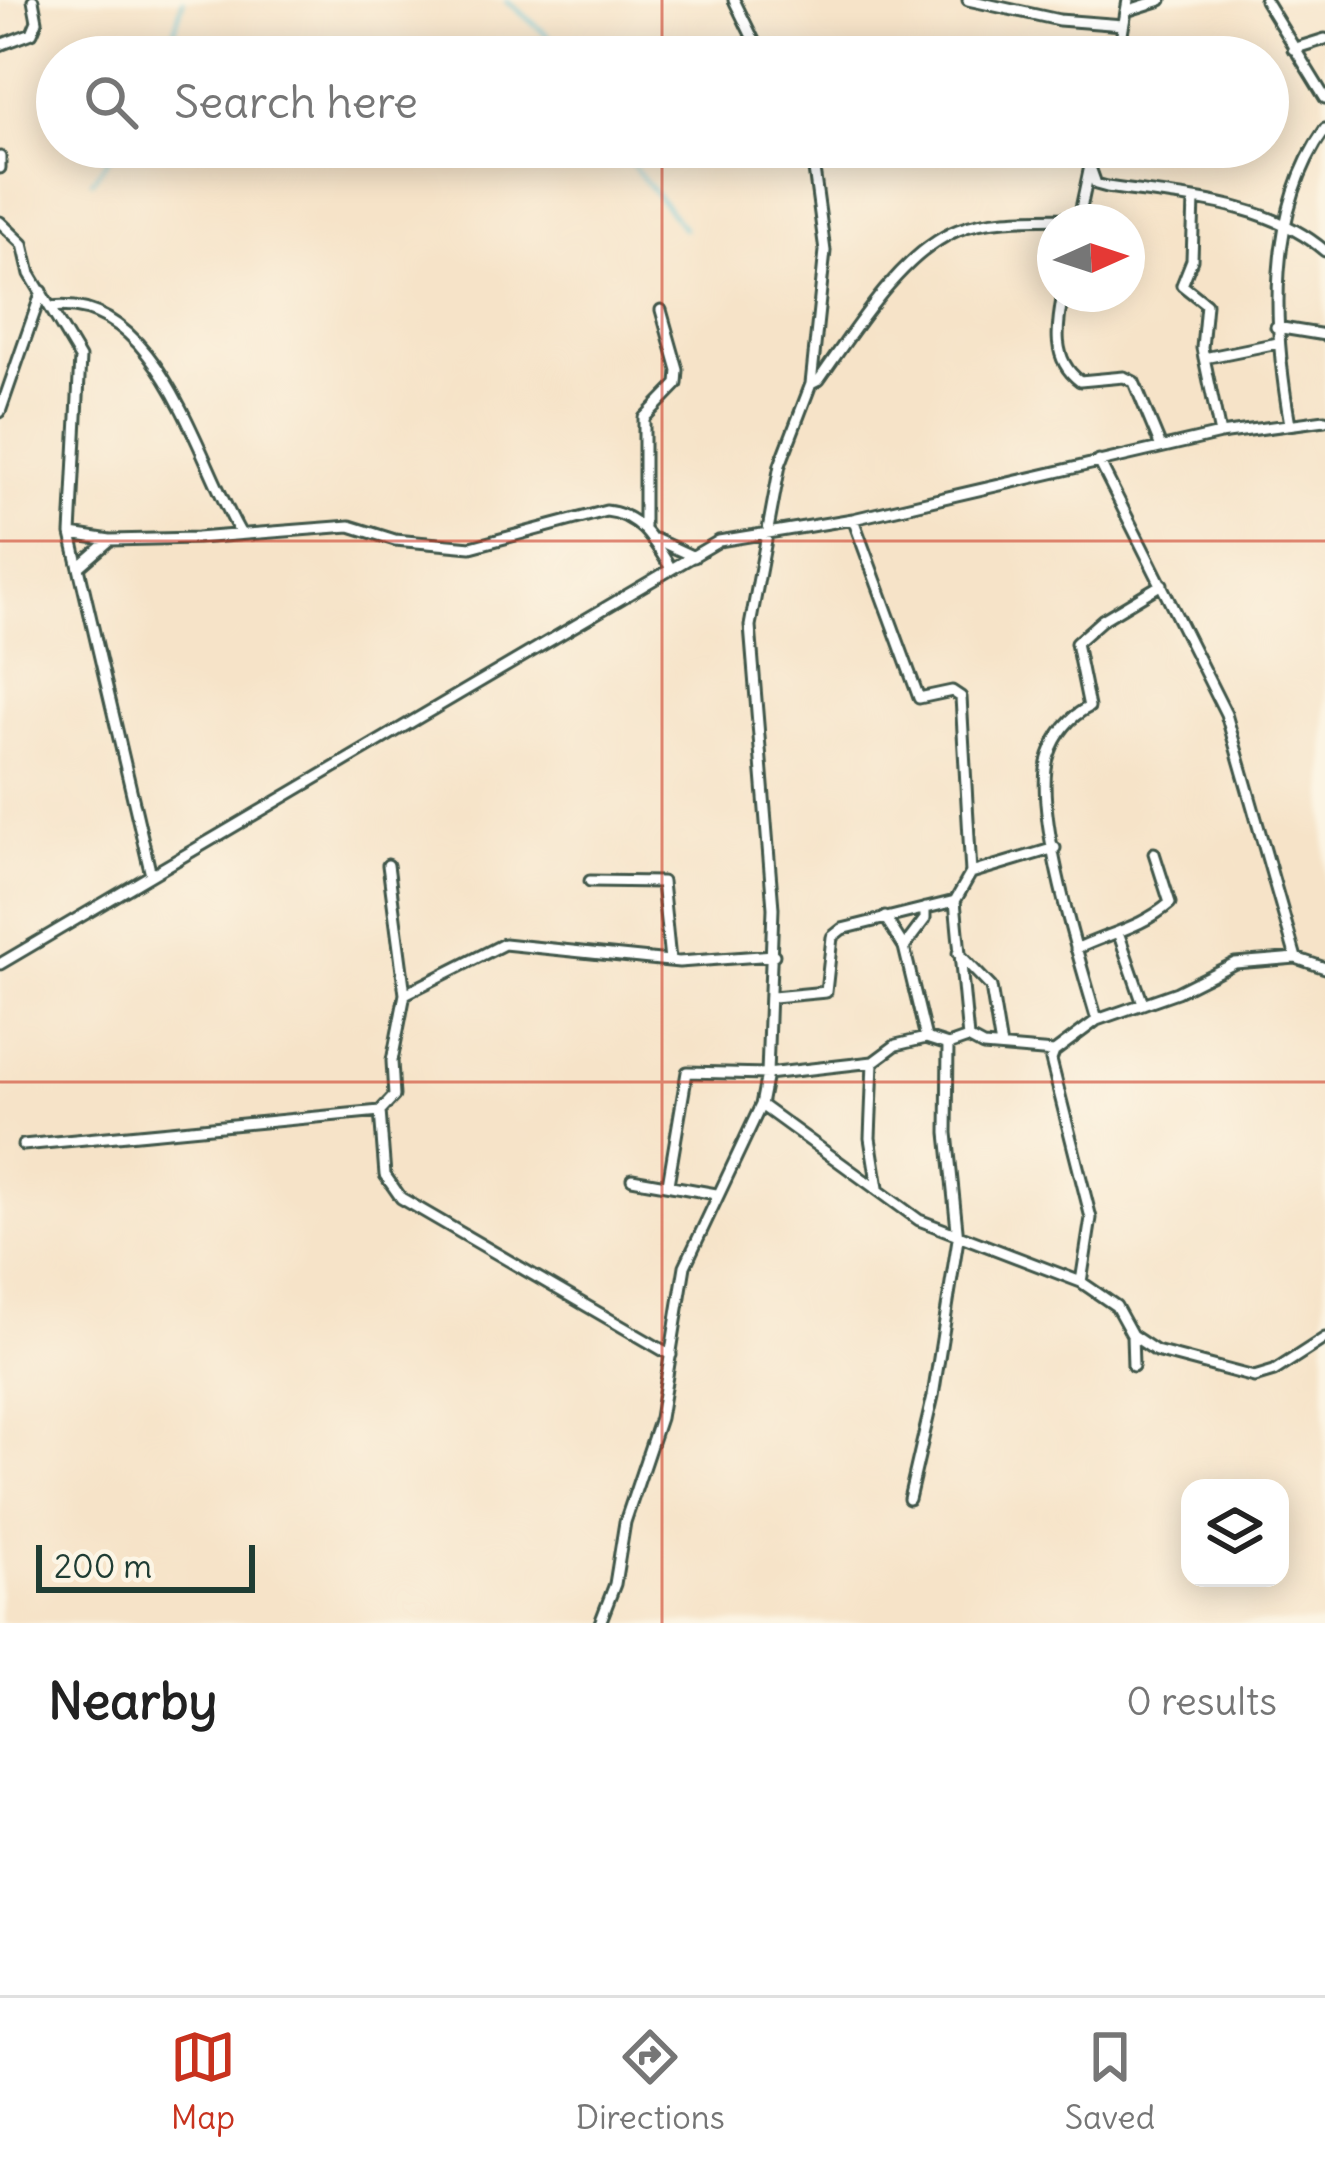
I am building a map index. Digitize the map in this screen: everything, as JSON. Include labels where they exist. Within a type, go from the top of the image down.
[{"type":"street","points":[[0,45],[32,32],[37,21],[32,0]]},
{"type":"street","points":[[734,0],[752,36]]},
{"type":"street","points":[[968,0],[1059,20],[1123,26]]},
{"type":"street","points":[[1121,36],[1127,6],[1161,0]]},
{"type":"street","points":[[1265,0],[1286,36]]},
{"type":"street","points":[[1293,49],[1325,39]]},
{"type":"street","points":[[1289,42],[1325,98]]},
{"type":"street","points":[[1290,424],[1276,327],[1284,226],[1300,171],[1325,129]]},
{"type":"street","points":[[0,157],[0,168]]},
{"type":"street","points":[[600,1623],[615,1585],[625,1522],[660,1418],[685,1266],[761,1105],[767,1073],[774,956],[750,676],[750,626],[780,465],[811,384],[825,251],[814,168]]},
{"type":"street","points":[[811,384],[819,380],[875,300],[943,238],[962,227],[1079,218],[1089,168]]},
{"type":"street","points":[[1086,204],[1092,168]]},
{"type":"street","points":[[1092,179],[1107,187],[1230,205],[1284,226],[1325,251]]},
{"type":"street","points":[[1194,199],[1192,260],[1182,285],[1206,304],[1204,358],[1220,434]]},
{"type":"street","points":[[0,222],[23,244],[30,274],[52,307],[82,370],[71,534],[151,875]]},
{"type":"street","points":[[0,412],[42,291]]},
{"type":"street","points":[[52,307],[95,308],[124,330],[165,379],[191,426],[214,490],[241,534]]},
{"type":"street","points":[[661,310],[678,370],[672,392],[644,418],[647,532],[670,567]]},
{"type":"street","points":[[1061,312],[1058,352],[1062,364],[1080,381],[1130,378],[1161,447]]},
{"type":"street","points":[[1276,327],[1325,335]]},
{"type":"street","points":[[1204,358],[1277,344]]},
{"type":"street","points":[[0,964],[719,541],[853,519],[1220,434],[1325,420]]},
{"type":"street","points":[[1100,461],[1226,714],[1296,958]]},
{"type":"street","points":[[71,534],[110,540],[350,526],[395,540],[471,547],[606,511],[620,512],[696,558]]},
{"type":"street","points":[[853,519],[919,698],[952,691],[962,697],[971,873],[955,902],[968,1038]]},
{"type":"street","points":[[79,567],[110,540]]},
{"type":"street","points":[[1097,1020],[1055,848],[1048,756],[1071,716],[1088,707],[1076,643],[1102,620],[1162,584]]},
{"type":"street","points":[[971,873],[1055,848]]},
{"type":"street","points":[[1076,949],[1104,935],[1119,935],[1170,903],[1154,853]]},
{"type":"street","points":[[23,1145],[380,1111],[394,1096],[392,1060],[405,994],[388,865]]},
{"type":"street","points":[[590,881],[662,882],[670,960]]},
{"type":"street","points":[[773,997],[826,992],[832,938],[842,928],[955,902]]},
{"type":"street","points":[[904,947],[925,919],[925,908]]},
{"type":"street","points":[[885,916],[904,947],[926,1038]]},
{"type":"street","points":[[1119,935],[1142,1004]]},
{"type":"street","points":[[405,994],[504,944],[670,960],[774,956]]},
{"type":"street","points":[[958,953],[991,987],[1001,1047]]},
{"type":"street","points":[[1082,1282],[1091,1218],[1052,1060],[1054,1052],[1097,1020],[1235,963],[1296,958],[1325,968]]},
{"type":"street","points":[[668,1184],[687,1072],[767,1073],[873,1063],[896,1045],[926,1038],[949,1045],[968,1038],[1054,1052]]},
{"type":"street","points":[[909,1499],[958,1239],[947,1133],[949,1045]]},
{"type":"street","points":[[873,1063],[870,1138],[878,1188]]},
{"type":"street","points":[[761,1105],[919,1220],[958,1239],[1082,1282],[1115,1306],[1132,1335],[1133,1366]]},
{"type":"street","points":[[380,1111],[385,1175],[401,1198],[671,1355]]},
{"type":"street","points":[[632,1179],[716,1194]]},
{"type":"street","points":[[1132,1335],[1174,1358],[1254,1376],[1274,1371],[1325,1338]]},
{"type":"waterway","points":[[173,36],[183,0]]},
{"type":"waterway","points":[[506,0],[547,36]]},
{"type":"waterway","points":[[92,181],[102,168]]},
{"type":"waterway","points":[[635,168],[684,229]]}]
